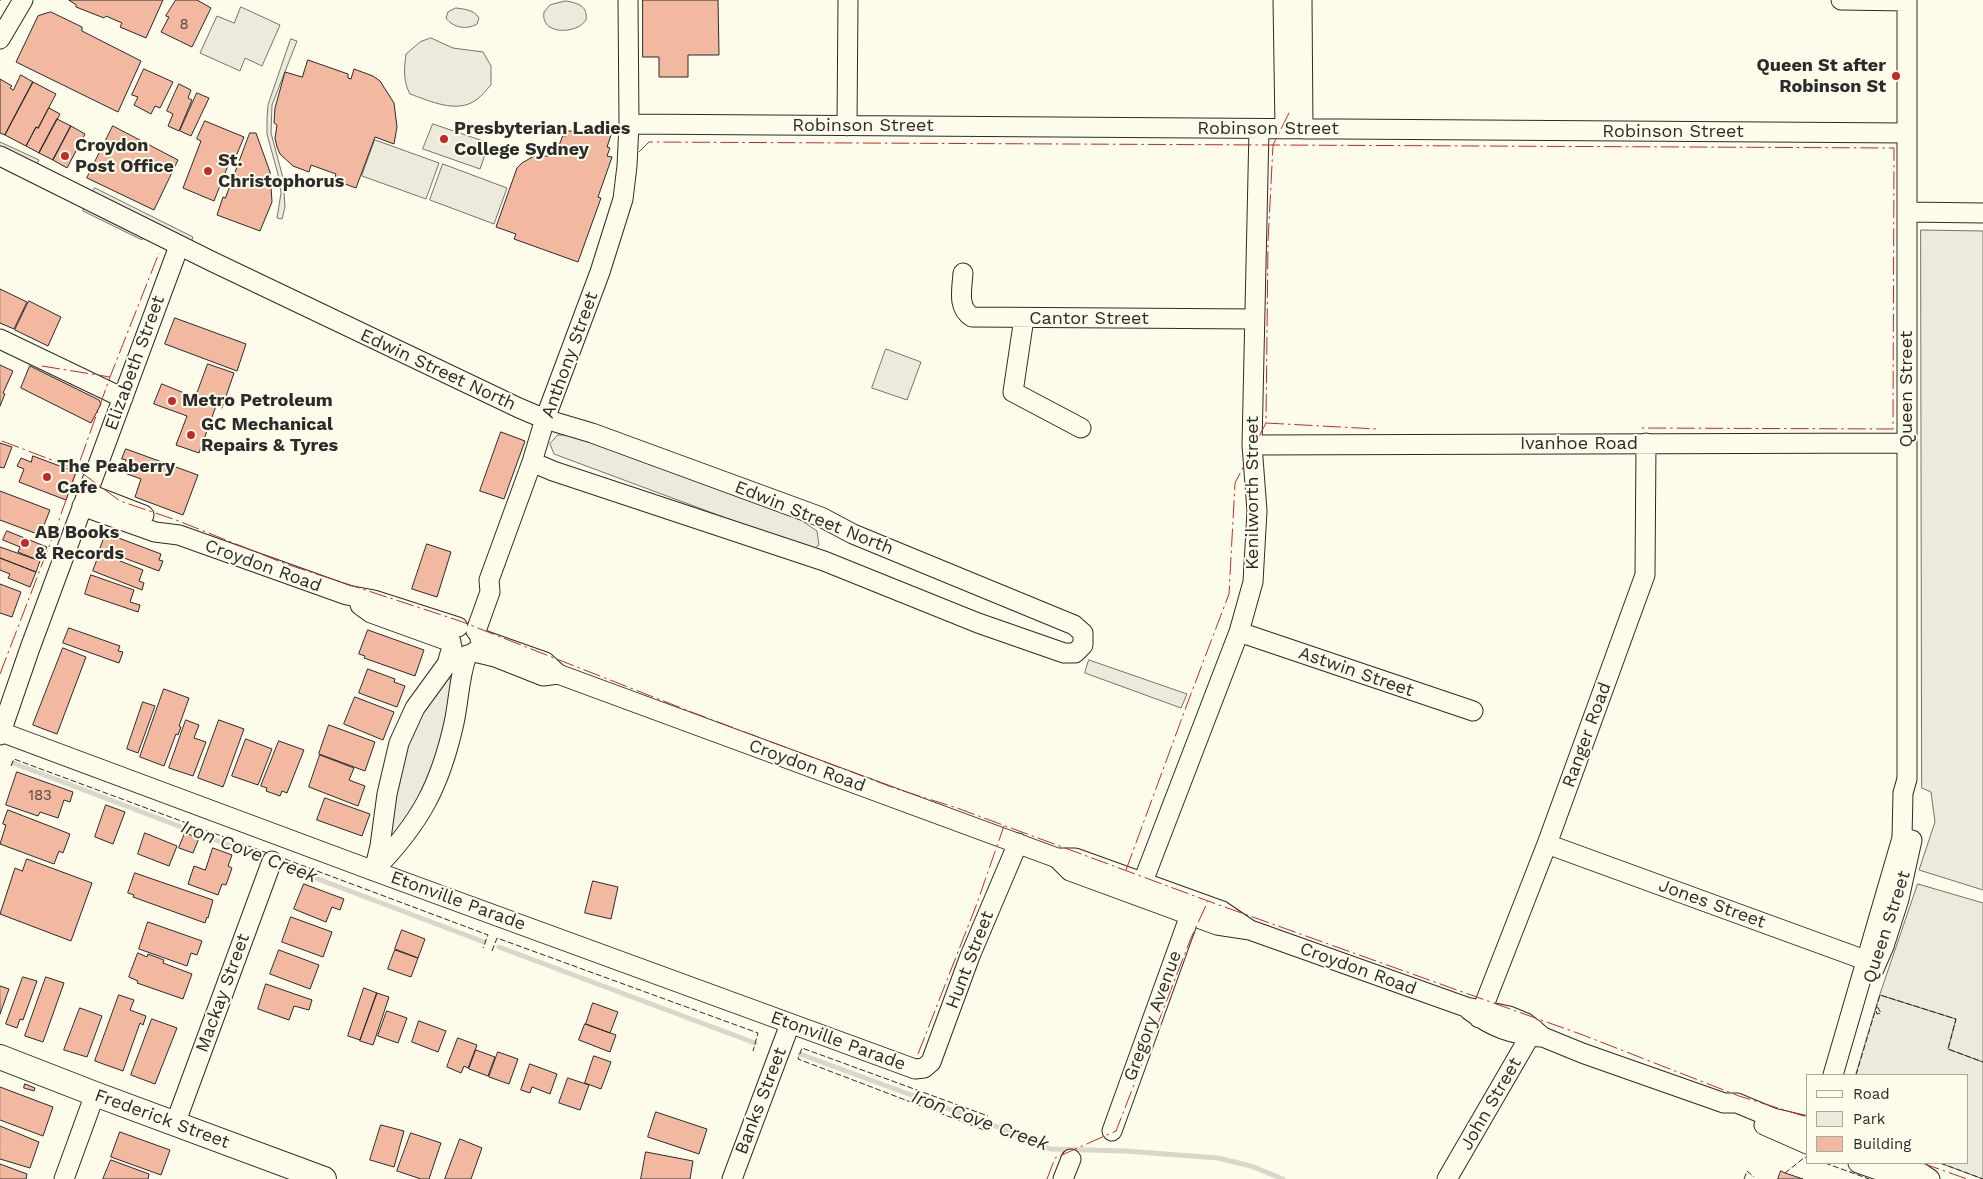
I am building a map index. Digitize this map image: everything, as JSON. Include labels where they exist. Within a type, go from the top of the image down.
[{"type":"main road","name":"Frederick Street","points":[[0,1057],[324,1179]]},
{"type":"street","points":[[0,39],[23,0]]},
{"type":"street","name":"Anthony Street","points":[[374,871],[401,843],[432,794],[448,752],[455,721],[465,640],[471,613],[481,589],[489,580],[532,462],[545,419],[600,272],[624,199],[629,124],[628,0]]},
{"type":"street","points":[[848,0],[848,126]]},
{"type":"street","points":[[1284,0],[1294,129]]},
{"type":"street","points":[[1294,129],[1302,0]]},
{"type":"street","points":[[1841,0],[1907,0]]},
{"type":"street","name":"Queen Street","points":[[1833,1074],[1872,962],[1884,946],[1899,898],[1911,850],[1916,794],[1907,779],[1907,0]]},
{"type":"street","name":"Robinson Street","points":[[629,124],[1907,133]]},
{"type":"street","name":"Kenilworth Street","points":[[1140,889],[1239,632],[1253,582],[1257,511],[1252,445],[1259,129]]},
{"type":"street","name":"Edwin Street North","points":[[0,156],[179,246],[545,419],[592,433],[821,517],[853,534],[1074,625],[1083,633],[1083,645],[1075,653],[1064,653],[978,622],[824,561],[553,471],[532,462]]},
{"type":"street","points":[[1908,212],[1983,213]]},
{"type":"street","name":"Elizabeth Street","points":[[1,733],[84,500],[179,246]]},
{"type":"street","name":"Cantor Street","points":[[962,273],[961,304],[966,314],[972,317],[1254,319]]},
{"type":"street","points":[[1024,318],[1013,392],[1081,428]]},
{"type":"street","points":[[0,339],[122,398]]},
{"type":"street","name":"Ranger Road","points":[[1476,1012],[1547,844],[1645,576],[1646,443]]},
{"type":"street","name":"Ivanhoe Road","points":[[1252,445],[1906,443]]},
{"type":"street","name":"Croydon Road","points":[[84,500],[157,520],[180,535],[347,595],[371,613],[546,662],[558,674],[1057,858],[1070,871],[1140,889],[1192,908],[1217,925],[1250,930],[1476,1012],[1509,1016],[1536,1034],[1582,1053],[1724,1103],[1737,1103],[1773,1118],[1806,1126]]},
{"type":"street","name":"Astwin Street","points":[[1239,632],[1473,711]]},
{"type":"street","name":"Anthony Street","points":[[374,871],[380,846],[387,794],[399,743],[415,708],[465,640]]},
{"type":"street","name":"Etonville Parade","points":[[1,733],[915,1069]]},
{"type":"street","name":"Hunt Street","points":[[915,1069],[924,1068],[931,1062],[970,956],[1018,843]]},
{"type":"street","name":"Jones Street","points":[[1547,844],[1872,962]]},
{"type":"street","name":"Mackay Street","points":[[175,1124],[272,861]]},
{"type":"street","name":"Gregory Avenue","points":[[1112,1130],[1192,908]]},
{"type":"street","name":"Queen Street","points":[[1842,1074],[1872,962]]},
{"type":"street","name":"Banks Street","points":[[732,1179],[790,1024]]},
{"type":"street","name":"John Street","points":[[1447,1179],[1536,1034]]},
{"type":"street","points":[[64,1179],[95,1094]]},
{"type":"street","name":"Croydon Road","points":[[1724,1103],[1736,1116],[1770,1127],[1806,1143]]},
{"type":"street","points":[[1063,1179],[1071,1159]]},
{"type":"street","points":[[1861,1164],[1904,1179]]},
{"type":"street","points":[[1903,1164],[1914,1168],[1930,1179]]},
{"type":"green space","points":[[566,1],[584,8],[586,20],[575,28],[567,30],[553,29],[544,20],[544,12],[550,5]]},
{"type":"green space","points":[[456,8],[466,9],[475,13],[479,18],[477,24],[469,27],[460,27],[452,24],[446,18],[448,12]]},
{"type":"green space","points":[[431,38],[453,48],[483,52],[491,66],[491,85],[478,98],[469,104],[452,106],[435,103],[410,94],[405,75],[406,54],[420,42]]},
{"type":"green space","points":[[433,124],[489,143],[480,169],[423,149]]},
{"type":"green space","points":[[375,140],[439,163],[426,199],[362,176]]},
{"type":"green space","points":[[443,164],[507,188],[494,224],[430,200]]},
{"type":"green space","points":[[1921,230],[1983,231],[1983,890],[1919,870],[1935,822],[1931,792],[1922,788]]},
{"type":"green space","points":[[558,435],[570,435],[801,520],[817,531],[819,545],[812,550],[554,454],[550,444]]},
{"type":"green space","points":[[1089,660],[1187,694],[1181,708],[1085,673]]},
{"type":"green space","points":[[450,679],[454,685],[454,693],[427,790],[396,836],[390,835],[396,777],[417,719],[443,680]]},
{"type":"green space","points":[[1880,995],[1956,1019],[1948,1049],[1983,1062],[1983,1179],[1943,1164],[1968,1164],[1968,1074],[1856,1074]]},
{"type":"shaded area","points":[[241,7],[280,25],[262,66],[245,58],[240,71],[200,53],[217,16],[234,23]]},
{"type":"shaded area","points":[[291,39],[297,41],[272,105],[271,133],[283,178],[285,207],[282,219],[277,218],[281,193],[279,178],[267,134],[267,117],[268,105]]},
{"type":"shaded area","points":[[0,142],[39,160],[36,166],[0,148]]},
{"type":"shaded area","points":[[95,188],[193,237],[191,242],[92,193]]},
{"type":"shaded area","points":[[86,207],[144,235],[142,240],[83,211]]},
{"type":"shaded area","points":[[886,349],[921,362],[907,400],[872,388]]},
{"type":"shaded area","points":[[1918,884],[1983,903],[1983,1062],[1948,1049],[1956,1019],[1880,995]]},
{"type":"building","points":[[69,0],[163,0],[146,38],[120,27],[122,23],[76,7]]},
{"type":"building","points":[[176,0],[197,0],[211,8],[192,47],[161,32],[169,17],[166,16]]},
{"type":"building","points":[[643,0],[718,0],[719,55],[688,55],[688,77],[659,77],[659,57],[643,57]]},
{"type":"building","points":[[51,12],[82,27],[82,31],[141,61],[118,112],[16,62],[38,16]]},
{"type":"building","points":[[308,60],[348,74],[348,78],[351,79],[354,69],[373,76],[380,81],[394,103],[397,127],[394,144],[375,137],[356,188],[334,180],[336,174],[311,165],[309,172],[293,166],[280,154],[277,147],[275,138],[277,125],[274,123],[275,108],[285,72],[302,77]]},
{"type":"building","points":[[144,69],[173,82],[160,108],[155,106],[151,114],[134,105],[138,97],[132,95]]},
{"type":"building","points":[[21,75],[33,82],[5,135],[0,133],[0,79],[12,86],[10,88],[13,90]]},
{"type":"building","points":[[33,82],[56,94],[26,146],[5,135]]},
{"type":"building","points":[[179,84],[191,90],[188,98],[192,100],[179,131],[168,126],[173,114],[167,111]]},
{"type":"building","points":[[197,93],[209,98],[191,136],[180,131]]},
{"type":"building","points":[[49,108],[60,114],[39,153],[26,146]]},
{"type":"building","points":[[57,119],[71,126],[53,160],[39,153]]},
{"type":"building","name":"St. Christophorus","points":[[205,121],[244,137],[237,154],[233,153],[214,201],[183,188],[201,141],[197,139]]},
{"type":"building","points":[[71,126],[85,134],[67,168],[53,160]]},
{"type":"building","points":[[113,126],[178,160],[154,210],[87,178]]},
{"type":"building","points":[[567,131],[612,132],[607,147],[610,148],[607,156],[612,157],[598,197],[601,198],[578,262],[514,239],[516,234],[496,227],[517,168],[534,156],[555,156],[563,135],[565,136]]},
{"type":"building","points":[[250,133],[256,133],[270,172],[272,202],[260,231],[217,215]]},
{"type":"building","points":[[0,289],[27,302],[14,329],[0,323]]},
{"type":"building","points":[[29,301],[61,317],[48,346],[15,330]]},
{"type":"building","points":[[175,318],[246,344],[237,371],[165,344]]},
{"type":"building","points":[[208,364],[234,373],[222,408],[195,399]]},
{"type":"building","points":[[0,365],[13,371],[3,393],[5,394],[0,406]]},
{"type":"building","points":[[30,366],[99,400],[101,404],[91,423],[21,388]]},
{"type":"building","points":[[162,384],[216,406],[199,453],[176,445],[187,416],[154,404]]},
{"type":"building","points":[[501,432],[525,441],[504,499],[480,491]]},
{"type":"building","points":[[0,443],[12,447],[4,468],[0,467]]},
{"type":"building","points":[[126,449],[198,475],[183,515],[135,497],[141,479],[122,472],[126,460],[122,459]]},
{"type":"building","name":"The Peaberry Cafe","points":[[33,456],[76,472],[66,500],[19,482],[24,469],[17,466],[21,458],[31,462]]},
{"type":"building","points":[[0,491],[50,510],[40,535],[0,520]]},
{"type":"building","name":"AB Books & Records","points":[[7,531],[47,547],[40,561],[18,552],[20,547],[3,540]]},
{"type":"building","points":[[105,536],[114,540],[116,537],[161,554],[159,560],[163,561],[159,571],[100,549]]},
{"type":"building","points":[[427,544],[451,552],[437,597],[412,589]]},
{"type":"building","points":[[0,547],[40,561],[36,572],[0,558]]},
{"type":"building","points":[[100,553],[143,570],[139,581],[144,583],[142,590],[93,571]]},
{"type":"building","points":[[0,558],[36,572],[30,587],[8,578],[10,574],[0,570]]},
{"type":"building","points":[[91,575],[134,590],[130,602],[140,605],[138,612],[85,594]]},
{"type":"building","points":[[0,584],[21,592],[12,617],[0,613]]},
{"type":"building","points":[[69,628],[120,646],[118,651],[123,652],[119,663],[63,643]]},
{"type":"building","points":[[368,630],[424,650],[415,676],[364,658],[365,656],[359,654]]},
{"type":"building","points":[[63,648],[86,657],[57,734],[33,725]]},
{"type":"building","points":[[368,669],[395,679],[394,682],[405,686],[397,707],[359,693]]},
{"type":"building","points":[[164,689],[189,698],[179,726],[181,727],[178,735],[176,734],[164,766],[140,757]]},
{"type":"building","points":[[355,697],[394,712],[383,740],[344,724]]},
{"type":"building","points":[[143,702],[155,706],[138,753],[127,749]]},
{"type":"building","points":[[186,720],[199,725],[194,738],[206,742],[193,776],[169,768]]},
{"type":"building","points":[[219,720],[244,729],[223,787],[198,778]]},
{"type":"building","points":[[329,725],[375,742],[365,771],[319,754]]},
{"type":"building","points":[[246,739],[272,749],[258,785],[232,776]]},
{"type":"building","points":[[279,741],[304,750],[287,793],[282,791],[280,796],[266,791],[267,788],[261,786]]},
{"type":"building","points":[[320,755],[354,768],[349,780],[365,786],[358,806],[309,787]]},
{"type":"building","points":[[17,772],[73,792],[70,802],[64,800],[58,818],[40,812],[38,816],[6,805]]},
{"type":"building","points":[[325,798],[370,814],[362,836],[317,820]]},
{"type":"building","points":[[106,805],[125,812],[113,844],[95,837]]},
{"type":"building","points":[[8,810],[70,834],[63,853],[59,851],[54,864],[0,844],[6,825],[3,824]]},
{"type":"building","points":[[145,833],[177,846],[169,866],[138,854]]},
{"type":"building","points":[[185,833],[199,838],[193,853],[179,848]]},
{"type":"building","points":[[213,848],[232,855],[228,866],[232,868],[226,885],[222,884],[218,895],[188,884],[194,866],[205,870]]},
{"type":"building","points":[[27,859],[92,883],[71,941],[0,914],[15,868],[22,871]]},
{"type":"building","points":[[135,873],[213,900],[205,923],[133,897],[134,895],[128,893]]},
{"type":"building","points":[[593,881],[618,887],[611,919],[585,913]]},
{"type":"building","points":[[304,884],[344,899],[340,910],[332,907],[326,922],[294,909]]},
{"type":"building","points":[[291,917],[332,932],[323,957],[282,942]]},
{"type":"building","points":[[148,922],[202,941],[197,955],[191,953],[187,966],[139,949]]},
{"type":"building","points":[[402,930],[425,939],[418,958],[395,949]]},
{"type":"building","points":[[279,950],[319,965],[310,989],[270,974]]},
{"type":"building","points":[[395,950],[418,958],[411,977],[388,969]]},
{"type":"building","points":[[138,953],[147,957],[148,954],[164,960],[163,963],[192,974],[183,999],[137,983],[138,981],[129,977]]},
{"type":"building","points":[[23,977],[37,981],[23,1020],[20,1019],[17,1028],[6,1024]]},
{"type":"building","points":[[46,977],[64,983],[43,1042],[25,1036]]},
{"type":"building","points":[[266,984],[312,1000],[309,1010],[294,1006],[289,1020],[258,1009]]},
{"type":"building","points":[[0,986],[9,989],[0,1014]]},
{"type":"building","points":[[364,988],[377,993],[360,1040],[348,1036]]},
{"type":"building","points":[[377,993],[389,997],[373,1045],[360,1041]]},
{"type":"building","points":[[119,995],[134,1000],[130,1010],[146,1016],[143,1025],[140,1023],[123,1071],[95,1061]]},
{"type":"building","points":[[593,1003],[618,1012],[610,1033],[586,1024]]},
{"type":"building","points":[[80,1008],[102,1016],[87,1057],[64,1050]]},
{"type":"building","points":[[387,1011],[407,1018],[398,1043],[378,1036]]},
{"type":"building","points":[[152,1019],[177,1028],[155,1084],[131,1075]]},
{"type":"building","points":[[419,1021],[446,1031],[438,1052],[412,1042]]},
{"type":"building","points":[[585,1024],[616,1035],[610,1052],[579,1040]]},
{"type":"building","points":[[458,1038],[477,1045],[468,1068],[464,1066],[461,1073],[447,1067]]},
{"type":"building","points":[[476,1050],[495,1057],[488,1076],[469,1069]]},
{"type":"building","points":[[498,1052],[518,1059],[509,1084],[489,1077]]},
{"type":"building","points":[[594,1056],[611,1062],[601,1089],[585,1083]]},
{"type":"building","points":[[530,1064],[557,1074],[550,1094],[532,1087],[530,1093],[521,1090]]},
{"type":"building","points":[[568,1078],[589,1085],[580,1110],[559,1103]]},
{"type":"building","points":[[25,1084],[35,1088],[34,1091],[24,1088]]},
{"type":"building","points":[[0,1087],[53,1107],[43,1136],[0,1120]]},
{"type":"building","points":[[656,1112],[707,1129],[699,1154],[648,1137]]},
{"type":"building","points":[[381,1125],[404,1131],[394,1167],[370,1160]]},
{"type":"building","points":[[0,1126],[39,1142],[30,1168],[0,1159]]},
{"type":"building","points":[[120,1132],[170,1150],[161,1175],[111,1157]]},
{"type":"building","points":[[411,1133],[441,1143],[429,1179],[421,1179],[397,1171]]},
{"type":"building","points":[[460,1139],[482,1148],[471,1179],[445,1179]]},
{"type":"building","points":[[646,1152],[693,1161],[690,1179],[641,1179]]},
{"type":"building","points":[[111,1160],[149,1174],[148,1179],[103,1179]]},
{"type":"building","points":[[0,1164],[27,1174],[26,1179],[0,1179]]},
{"type":"building","points":[[1781,1171],[1785,1173],[1803,1179],[1778,1179]]},
{"type":"waterway","name":"Iron Cove Creek","points":[[13,763],[268,860]]},
{"type":"waterway","name":"Iron Cove Creek","points":[[276,863],[484,942]]},
{"type":"waterway","name":"Iron Cove Creek","points":[[499,947],[755,1043]]},
{"type":"waterway","name":"Iron Cove Creek","points":[[800,1054],[998,1127],[1050,1149],[1125,1151],[1218,1158],[1251,1166],[1283,1179]]},
{"type":"fence","points":[[11,766],[14,759],[270,854]]},
{"type":"fence","points":[[277,856],[488,935],[483,948]]},
{"type":"fence","points":[[492,951],[497,938],[758,1033],[753,1051]]},
{"type":"fence","points":[[1856,1074],[1880,995],[1956,1019],[1948,1049],[1983,1062]]},
{"type":"fence","points":[[1876,1011],[1877,1014],[1881,1013],[1877,1006]]},
{"type":"fence","points":[[984,1130],[798,1059],[802,1048],[988,1116]]},
{"type":"fence","points":[[1785,1173],[1806,1158]]},
{"type":"fence","points":[[1828,1164],[1869,1179]]},
{"type":"fence","points":[[1943,1164],[1983,1179]]},
{"type":"fence","points":[[1744,1179],[1747,1171],[1754,1177]]},
{"type":"power","points":[[1126,870],[1229,594],[1235,483],[1266,423],[1268,242],[1273,145],[1291,109]]},
{"type":"power","points":[[639,152],[649,142],[1894,148],[1893,429],[1639,428]]},
{"type":"power","points":[[0,674],[56,528],[110,377],[159,253]]},
{"type":"power","points":[[42,366],[110,377]]},
{"type":"power","points":[[1266,423],[1377,429]]},
{"type":"power","points":[[2,441],[78,470],[120,501],[176,520],[286,564],[460,621],[694,713],[897,789],[957,808],[1208,901],[1583,1035],[1739,1096],[1806,1117]]},
{"type":"power","points":[[918,1054],[976,906],[1004,826]]},
{"type":"power","points":[[1047,1179],[1055,1158],[1116,1131],[1191,938],[1208,901]]},
{"type":"power","points":[[1925,1164],[1967,1179]]},
{"type":"place","name":"Queen St after Robinson St","points":[[1896,76]]},
{"type":"place","name":"Presbyterian Ladies College Sydney","points":[[444,139]]},
{"type":"place","name":"Croydon Post Office","points":[[65,156]]},
{"type":"place","name":"St. Christophorus","points":[[208,171]]},
{"type":"place","name":"Metro Petroleum","points":[[172,401]]},
{"type":"place","name":"GC Mechanical Repairs & Tyres","points":[[191,435]]},
{"type":"place","name":"The Peaberry Cafe","points":[[47,477]]},
{"type":"place","name":"AB Books & Records","points":[[25,543]]}]
